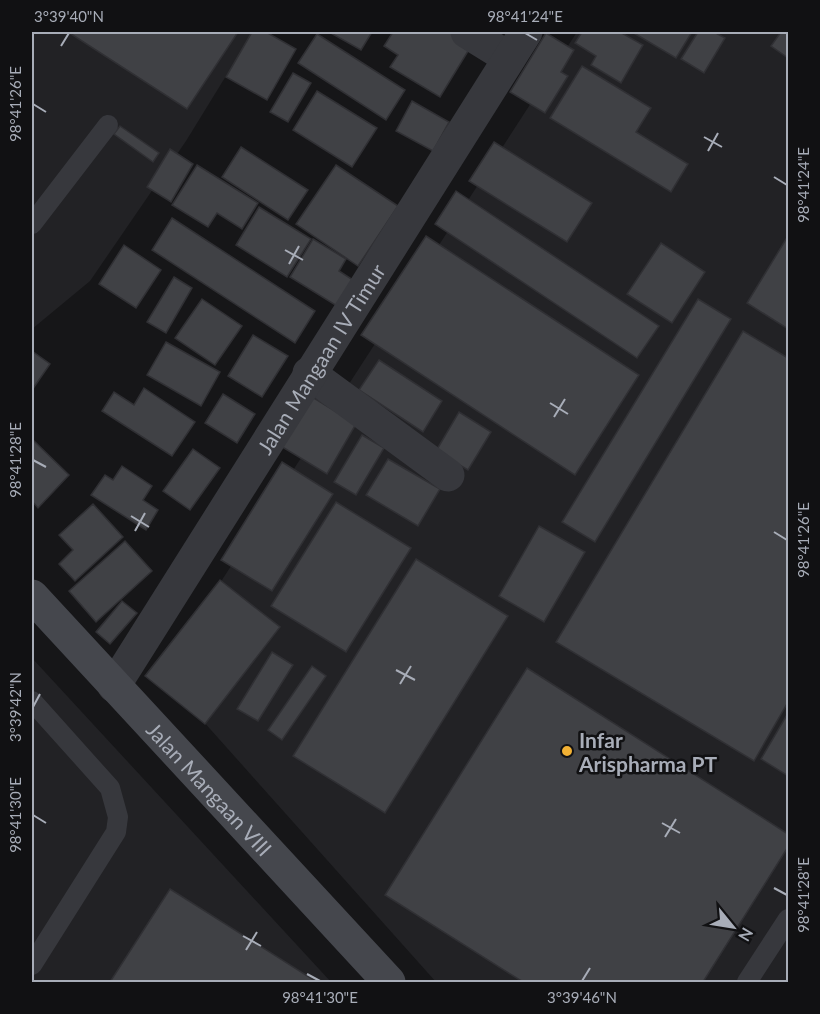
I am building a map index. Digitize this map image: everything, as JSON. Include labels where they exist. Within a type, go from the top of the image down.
[{"type":"street","points":[[467,32],[517,45]]},
{"type":"street","name":"Jalan Mangaan IV Timur","points":[[114,686],[517,45]]},
{"type":"street","points":[[309,373],[448,475]]},
{"type":"street","name":"Jalan Mangaan VIII","points":[[32,596],[389,982]]},
{"type":"lane","points":[[32,224],[108,125]]},
{"type":"lane","points":[[32,701],[110,788],[118,817],[116,832],[32,965]]},
{"type":"lane","points":[[747,982],[789,919]]},
{"type":"shaded area","points":[[32,32],[253,32],[186,141],[90,281],[32,329]]},
{"type":"shaded area","points":[[577,32],[788,32],[788,982],[436,982],[161,674]]},
{"type":"shaded area","points":[[32,658],[331,982],[32,982]]},
{"type":"building","points":[[68,32],[238,32],[187,109]]},
{"type":"building","points":[[252,32],[266,32],[296,49],[267,100],[226,77]]},
{"type":"building","points":[[329,32],[372,32],[361,50]]},
{"type":"building","points":[[393,32],[454,32],[473,43],[440,97],[390,67],[398,55],[384,46]]},
{"type":"building","points":[[582,32],[620,32],[643,45],[621,83],[591,65],[596,56],[575,43]]},
{"type":"building","points":[[632,32],[692,32],[676,58]]},
{"type":"building","points":[[698,32],[714,32],[725,38],[704,73],[681,59]]},
{"type":"building","points":[[781,32],[788,32],[788,58],[771,46]]},
{"type":"building","points":[[546,33],[574,50],[561,72],[568,76],[545,113],[510,92]]},
{"type":"building","points":[[317,34],[405,90],[386,120],[298,63]]},
{"type":"building","points":[[582,66],[651,108],[636,132],[688,164],[671,192],[550,118]]},
{"type":"building","points":[[293,73],[311,83],[288,122],[270,112]]},
{"type":"building","points":[[317,91],[377,128],[352,167],[293,130]]},
{"type":"building","points":[[412,101],[449,122],[433,151],[396,131]]},
{"type":"building","points":[[120,126],[159,153],[153,162],[114,134]]},
{"type":"building","points":[[494,142],[592,203],[567,242],[469,181]]},
{"type":"building","points":[[241,147],[308,190],[288,220],[222,177]]},
{"type":"building","points":[[170,149],[193,164],[171,202],[147,187]]},
{"type":"building","points":[[197,165],[258,203],[242,229],[217,213],[208,227],[172,205]]},
{"type":"building","points":[[336,165],[398,206],[358,266],[296,224]]},
{"type":"building","points":[[456,191],[659,326],[637,358],[435,224]]},
{"type":"building","points":[[259,207],[311,239],[287,277],[236,245]]},
{"type":"building","points":[[172,218],[315,311],[295,343],[152,250]]},
{"type":"building","points":[[426,236],[639,375],[575,475],[361,335]]},
{"type":"building","points":[[788,236],[788,329],[747,303]]},
{"type":"building","points":[[313,239],[346,259],[339,271],[353,280],[337,306],[290,277]]},
{"type":"building","points":[[661,243],[705,272],[672,323],[627,294]]},
{"type":"building","points":[[124,245],[161,270],[136,308],[99,284]]},
{"type":"building","points":[[174,277],[192,288],[166,333],[147,322]]},
{"type":"building","points":[[202,299],[242,326],[215,365],[175,338]]},
{"type":"building","points":[[698,299],[731,319],[595,542],[562,522]]},
{"type":"building","points":[[743,331],[788,358],[788,702],[754,761],[556,642]]},
{"type":"building","points":[[253,335],[288,356],[262,397],[228,376]]},
{"type":"building","points":[[166,342],[220,372],[201,406],[147,375]]},
{"type":"building","points":[[32,351],[50,364],[32,390]]},
{"type":"building","points":[[379,360],[442,401],[423,432],[359,390]]},
{"type":"building","points":[[144,388],[195,422],[172,456],[102,411],[114,392],[134,405]]},
{"type":"building","points":[[223,394],[255,414],[237,443],[205,423]]},
{"type":"building","points":[[309,395],[356,424],[327,474],[279,445]]},
{"type":"building","points":[[459,412],[491,432],[468,470],[436,451]]},
{"type":"building","points":[[362,435],[384,448],[356,495],[334,482]]},
{"type":"building","points":[[32,439],[69,475],[38,508],[32,501]]},
{"type":"building","points":[[193,449],[220,468],[190,510],[163,491]]},
{"type":"building","points":[[388,459],[440,489],[418,526],[366,495]]},
{"type":"building","points":[[282,462],[333,494],[272,591],[221,560]]},
{"type":"building","points":[[122,466],[152,486],[143,500],[158,510],[146,530],[91,495],[105,475],[113,480]]},
{"type":"building","points":[[336,502],[411,548],[346,652],[271,606]]},
{"type":"building","points":[[93,504],[123,537],[75,581],[59,564],[73,550],[59,535]]},
{"type":"building","points":[[539,526],[585,552],[544,622],[499,596]]},
{"type":"building","points":[[125,541],[152,571],[96,622],[69,591]]},
{"type":"building","points":[[416,559],[508,616],[385,813],[293,756]]},
{"type":"building","points":[[220,580],[280,627],[205,724],[145,676]]},
{"type":"building","points":[[122,601],[137,613],[110,644],[96,632]]},
{"type":"building","points":[[272,652],[293,665],[258,721],[237,709]]},
{"type":"building","points":[[312,666],[326,676],[282,740],[268,730]]},
{"type":"building","name":"Infar Arispharma PT","points":[[527,668],[788,834],[788,847],[703,982],[523,982],[385,895]]},
{"type":"building","points":[[788,713],[788,776],[761,759]]},
{"type":"building","points":[[170,889],[317,982],[110,982]]},
{"type":"place","name":"Infar Arispharma PT","points":[[567,751]]}]
